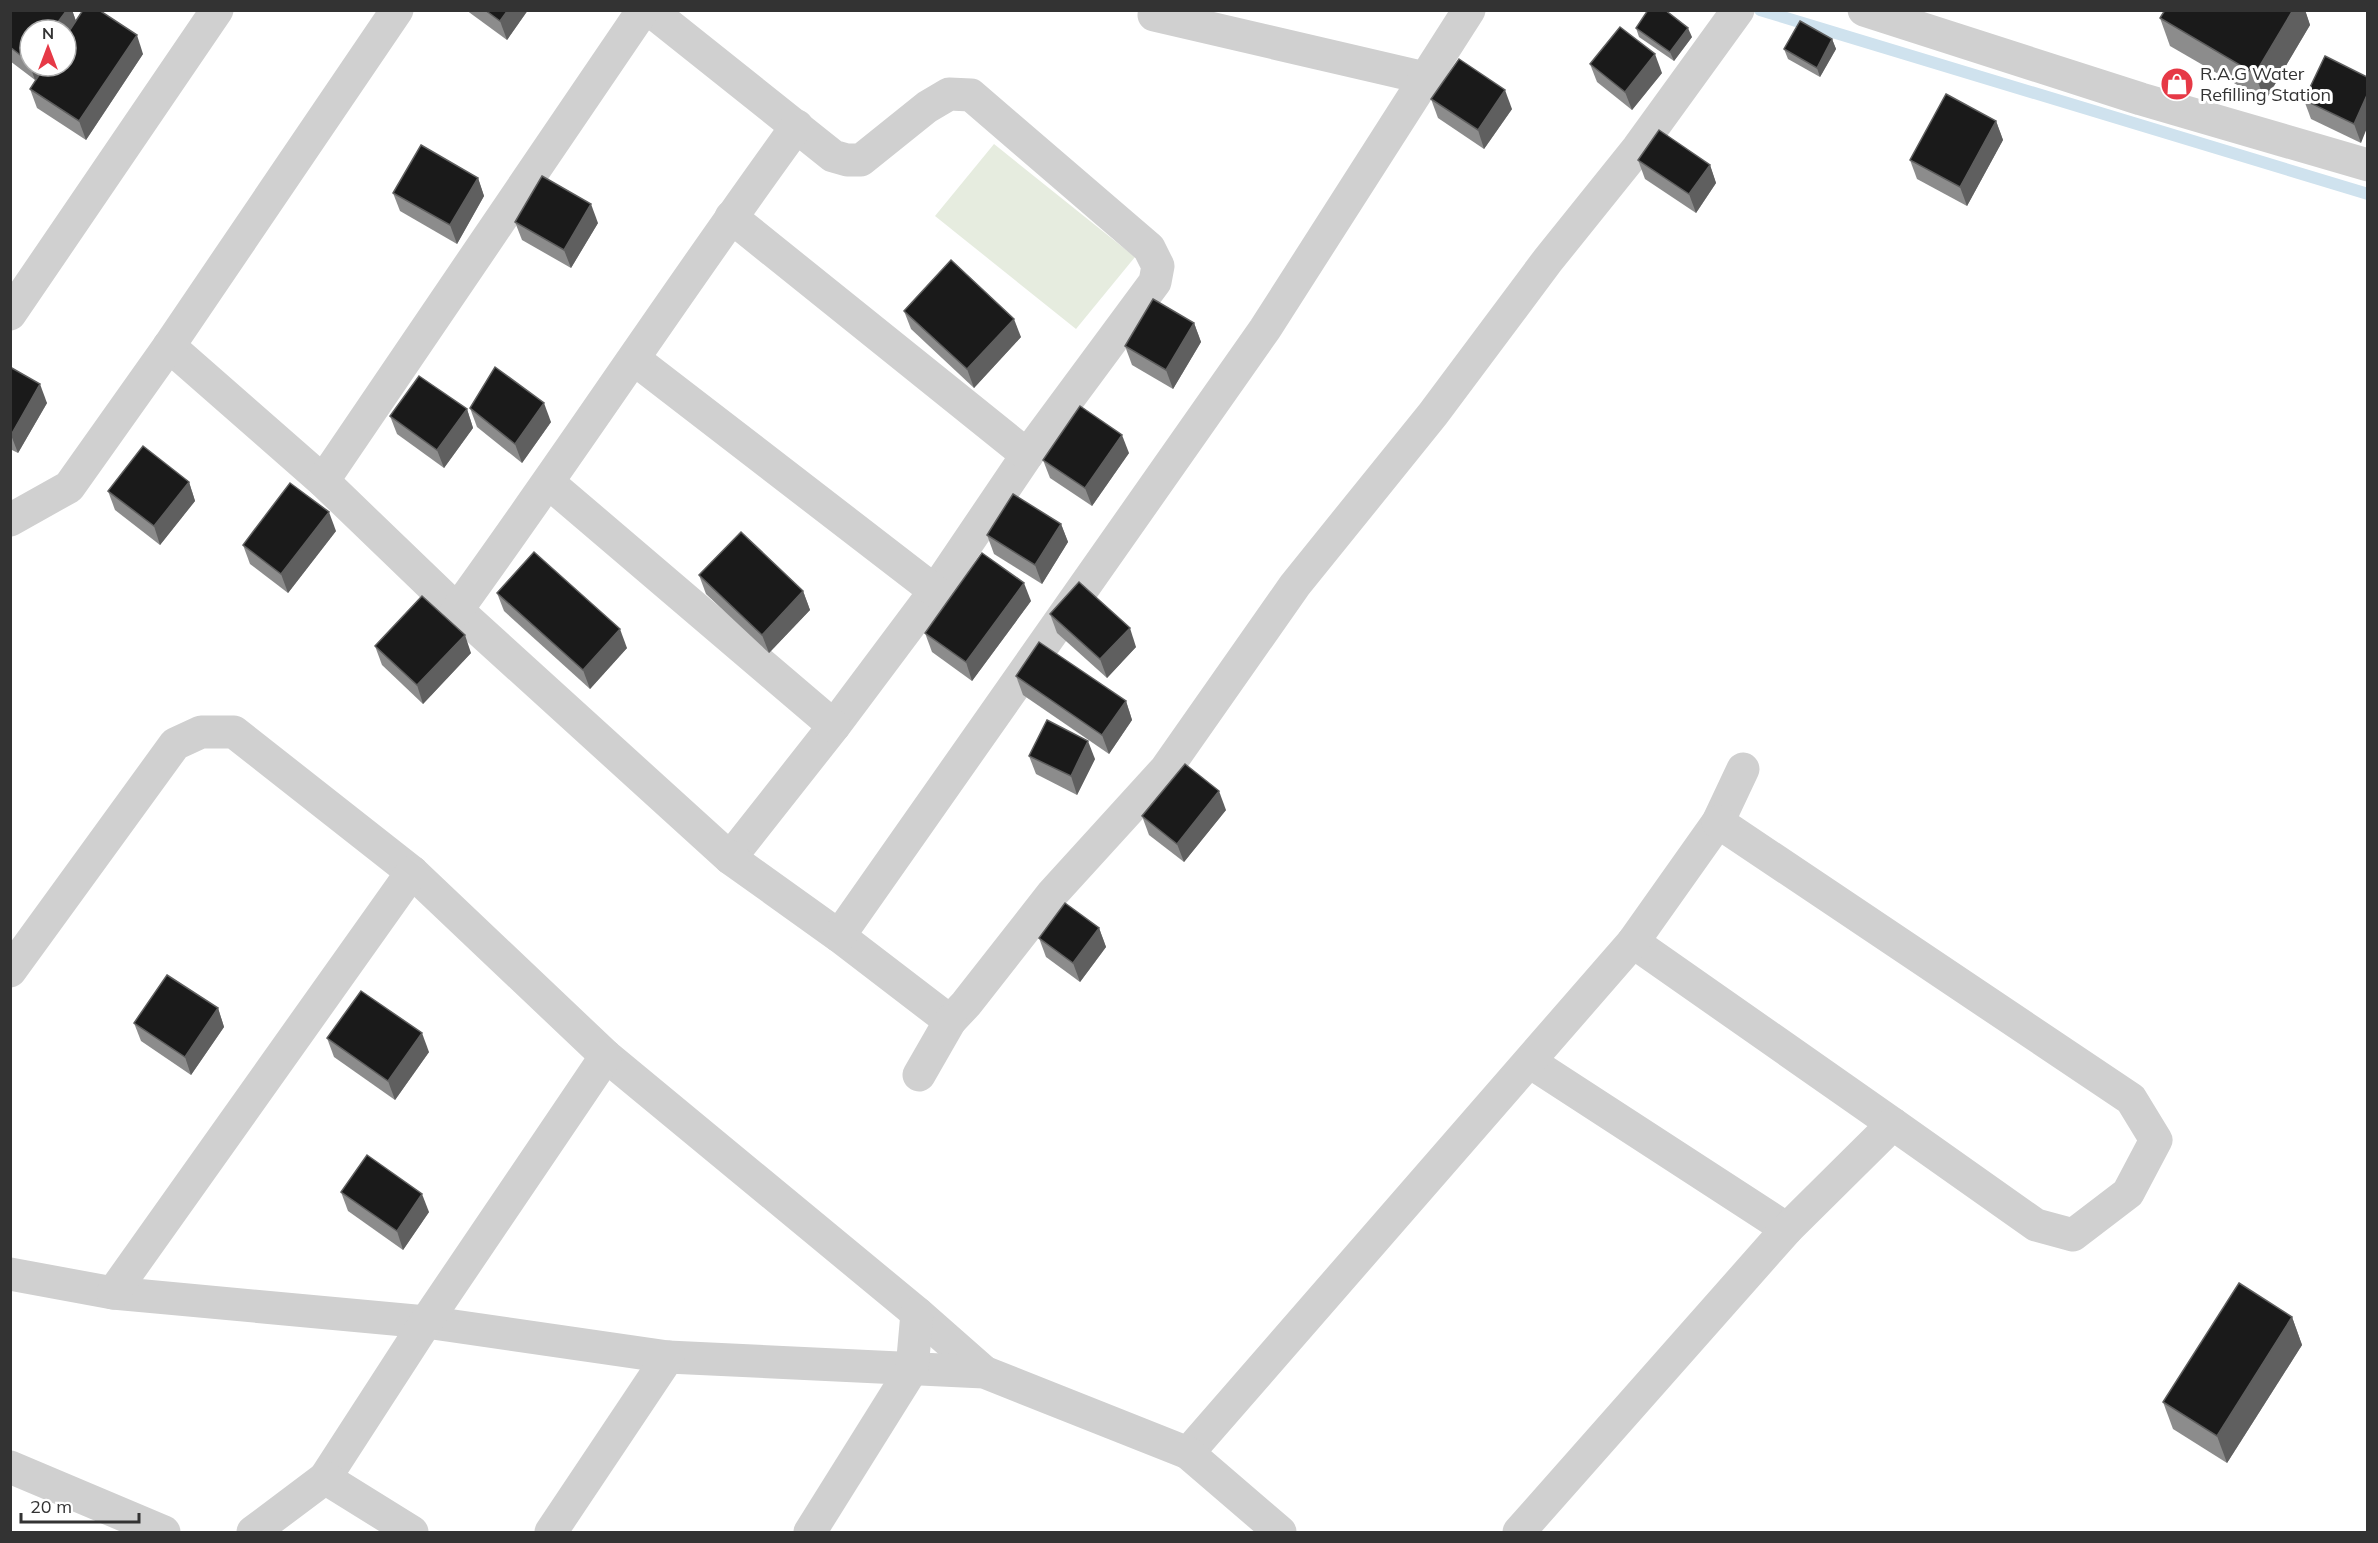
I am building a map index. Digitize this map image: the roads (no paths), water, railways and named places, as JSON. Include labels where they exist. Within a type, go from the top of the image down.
[{"type":"street","points":[[10,314],[217,10]]},
{"type":"street","points":[[10,520],[69,487],[169,346],[397,10]]},
{"type":"street","points":[[323,481],[643,10]]},
{"type":"street","points":[[650,10],[833,156],[847,160],[861,160],[927,107],[949,94],[971,95],[1149,248],[1158,266],[1155,282],[1028,455],[935,591],[834,726],[730,858]]},
{"type":"street","points":[[839,936],[1265,329],[1469,10]]},
{"type":"street","points":[[919,1075],[950,1021],[966,1004],[1053,893],[1166,769],[1295,585],[1433,414],[1548,260],[1638,148],[1738,10]]},
{"type":"street","points":[[1864,10],[2141,99],[2367,165]]},
{"type":"street","points":[[1154,15],[1425,78]]},
{"type":"street","points":[[457,610],[549,483],[731,217],[797,126]]},
{"type":"street","points":[[731,217],[1028,455]]},
{"type":"street","points":[[169,346],[323,481],[457,610],[730,858],[839,936],[950,1021]]},
{"type":"street","points":[[634,359],[935,591]]},
{"type":"street","points":[[549,483],[834,726]]},
{"type":"street","points":[[10,971],[175,744],[201,732],[234,732],[412,872],[606,1056],[917,1313],[984,1372]]},
{"type":"street","points":[[1188,1453],[1634,942],[1718,822],[1743,769]]},
{"type":"street","points":[[1634,942],[2036,1226],[2073,1235],[2128,1193],[2156,1140],[2131,1099],[1718,822]]},
{"type":"street","points":[[113,1293],[412,872]]},
{"type":"street","points":[[253,1533],[325,1478],[426,1323],[606,1056]]},
{"type":"street","points":[[1530,1062],[1787,1229]]},
{"type":"street","points":[[1519,1533],[1787,1229],[1893,1124]]},
{"type":"street","points":[[10,1274],[113,1293],[426,1323],[668,1357],[984,1372],[1188,1453],[1280,1533]]},
{"type":"street","points":[[810,1533],[912,1369],[917,1313]]},
{"type":"street","points":[[551,1533],[668,1357]]},
{"type":"street","points":[[10,1467],[164,1533]]},
{"type":"street","points":[[325,1478],[412,1533]]},
{"type":"waterway","points":[[1760,10],[2368,194]]},
{"type":"place","name":"R.A.G Water Refilling Station","points":[[2177,84]]}]
